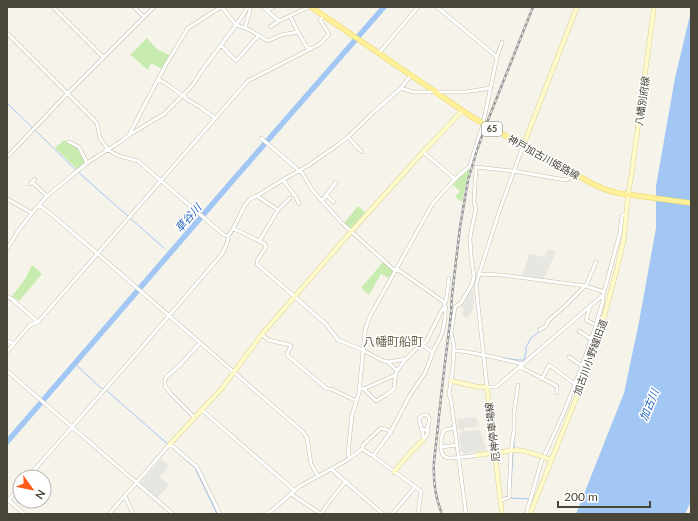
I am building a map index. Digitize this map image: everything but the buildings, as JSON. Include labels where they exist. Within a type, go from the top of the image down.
[{"type":"main road","name":"神戸加古川姫路線","points":[[310,7],[324,15],[482,124],[604,189],[617,193],[691,203]]},
{"type":"street","points":[[53,7],[104,57]]},
{"type":"street","points":[[134,7],[144,17]]},
{"type":"street","points":[[7,157],[68,93],[154,7]]},
{"type":"street","points":[[129,135],[171,54],[188,28],[221,7],[236,25],[268,41],[281,34],[298,32]]},
{"type":"street","points":[[7,249],[18,231],[48,196],[87,163],[164,114],[192,86],[249,7]]},
{"type":"street","points":[[244,28],[250,10],[249,7]]},
{"type":"street","points":[[263,7],[279,21]]},
{"type":"street","points":[[268,10],[274,7]]},
{"type":"street","points":[[270,27],[279,21],[310,7]]},
{"type":"street","points":[[379,53],[418,7]]},
{"type":"street","points":[[437,7],[497,57]]},
{"type":"street","points":[[466,514],[449,394],[454,351],[451,333],[455,307],[461,303],[477,276],[513,171],[577,7]]},
{"type":"street","name":"八幡別府線","points":[[630,195],[654,7]]},
{"type":"street","points":[[7,352],[30,325],[38,322],[248,81],[320,44],[329,34],[320,20],[324,15]]},
{"type":"street","points":[[290,16],[306,46],[310,49]]},
{"type":"street","points":[[7,33],[97,123],[100,138],[108,150],[119,156],[138,161],[224,235],[228,236]]},
{"type":"street","points":[[221,45],[236,61],[258,36]]},
{"type":"street","points":[[350,458],[348,454],[352,414],[360,388],[365,331],[369,318],[433,203],[455,179],[470,166],[502,42]]},
{"type":"street","points":[[35,469],[222,254],[226,247],[228,236],[245,205],[250,200],[310,165],[348,137],[401,88],[411,75]]},
{"type":"street","points":[[158,80],[168,85],[215,118]]},
{"type":"street","points":[[401,88],[413,92],[465,92],[490,88]]},
{"type":"street","points":[[109,514],[170,444],[223,387],[262,334],[351,232],[462,111]]},
{"type":"street","points":[[348,137],[362,152]]},
{"type":"street","points":[[261,138],[300,171],[313,191],[351,232],[393,269],[400,271],[444,302],[445,306]]},
{"type":"street","points":[[70,142],[79,147],[87,163]]},
{"type":"street","points":[[423,152],[455,179]]},
{"type":"street","points":[[573,172],[566,180],[513,171],[476,167],[474,202],[476,208],[470,239],[471,256],[477,276],[476,286],[487,387],[496,387],[603,294]]},
{"type":"street","points":[[283,180],[296,197],[299,204]]},
{"type":"street","points":[[32,182],[48,196]]},
{"type":"street","points":[[322,201],[336,182]]},
{"type":"street","points":[[326,195],[334,202]]},
{"type":"street","name":"加古川小野線旧道","points":[[530,514],[590,361],[601,328],[624,238],[626,213],[630,195]]},
{"type":"street","points":[[257,196],[278,210]]},
{"type":"street","points":[[7,199],[32,213]]},
{"type":"street","points":[[260,240],[278,210],[287,199]]},
{"type":"street","points":[[39,205],[98,254],[305,434],[309,444],[311,464],[318,476]]},
{"type":"street","points":[[545,454],[575,384],[596,325],[620,233],[622,216],[626,213]]},
{"type":"street","points":[[233,229],[260,240],[265,244],[266,247],[257,261],[257,264],[326,324],[338,340],[388,362],[406,359]]},
{"type":"street","points":[[539,330],[546,326],[548,321],[586,286],[596,262]]},
{"type":"street","points":[[477,276],[502,274],[586,286],[603,294]]},
{"type":"street","points":[[373,456],[391,432],[410,395],[425,372],[432,352],[439,340],[444,322],[449,278]]},
{"type":"street","points":[[7,296],[38,322]]},
{"type":"street","points":[[360,388],[364,389],[376,400],[394,389],[394,375],[396,370],[419,345],[426,342],[445,306]]},
{"type":"street","points":[[590,306],[586,320],[596,325]]},
{"type":"street","points":[[437,320],[444,322]]},
{"type":"street","points":[[579,331],[591,339]]},
{"type":"street","points":[[262,334],[268,340],[290,345],[291,346],[287,354],[288,356],[326,389],[331,389],[357,401]]},
{"type":"street","points":[[7,341],[14,344]]},
{"type":"street","points":[[195,418],[171,394],[165,386],[165,381],[166,377],[180,365],[200,343]]},
{"type":"street","points":[[421,344],[432,352]]},
{"type":"street","points":[[454,351],[484,355],[522,365],[524,369],[556,386],[557,393]]},
{"type":"street","points":[[568,357],[582,366]]},
{"type":"street","points":[[388,362],[396,370]]},
{"type":"street","points":[[542,379],[549,365],[575,384]]},
{"type":"street","points":[[7,371],[174,514]]},
{"type":"street","points":[[364,389],[394,375]]},
{"type":"street","name":"厄神停車場線","points":[[451,381],[487,387],[502,514]]},
{"type":"street","points":[[500,501],[509,497],[514,413],[518,385]]},
{"type":"street","points":[[202,410],[294,490]]},
{"type":"street","points":[[394,472],[408,455],[423,440],[427,435],[429,417],[423,414],[419,420],[423,440]]},
{"type":"street","points":[[422,429],[426,430],[428,427]]},
{"type":"street","points":[[265,514],[270,512],[300,486],[350,458],[362,449],[363,445],[381,428],[391,432]]},
{"type":"street","points":[[454,428],[443,431],[441,452],[446,458],[451,459],[522,450],[551,460]]},
{"type":"street","points":[[170,444],[197,467],[220,514]]},
{"type":"street","points":[[441,447],[457,445]]},
{"type":"street","points":[[362,449],[421,491],[418,514]]},
{"type":"street","points":[[526,514],[542,460]]},
{"type":"street","points":[[331,470],[346,481],[383,514]]},
{"type":"street","points":[[291,494],[321,514],[346,481]]},
{"type":"street","points":[[392,514],[415,487]]},
{"type":"street","points":[[125,496],[133,514]]},
{"type":"street","points":[[8,501],[24,514]]},
{"type":"green space","points":[[147,38],[157,49],[169,55],[162,69],[151,63],[148,70],[130,55]]},
{"type":"green space","points":[[64,140],[78,148],[85,162],[77,169],[55,148]]},
{"type":"green space","points":[[470,169],[462,202],[455,197],[460,191],[453,185],[463,173]]},
{"type":"green space","points":[[358,206],[365,212],[350,229],[344,223]]},
{"type":"green space","points":[[383,262],[393,271],[389,278],[381,274],[369,295],[361,288]]},
{"type":"green space","points":[[32,265],[42,274],[19,301],[12,296],[25,279]]},
{"type":"shaded area","points":[[548,249],[556,252],[543,280],[522,277],[529,254],[543,257]]},
{"type":"shaded area","points":[[472,288],[474,295],[472,298],[474,299],[474,302],[468,318],[462,316],[464,308],[461,307],[463,302],[466,303],[468,294]]},
{"type":"shaded area","points":[[476,417],[479,426],[464,428],[465,431],[480,430],[487,450],[464,454],[461,451],[459,433],[462,433],[461,429],[458,429],[457,419]]},
{"type":"shaded area","points":[[161,459],[169,466],[160,477],[169,485],[157,498],[140,483]]},
{"type":"water","name":"加古川","points":[[691,11],[691,501],[685,514],[576,514],[624,393],[639,322],[656,228],[656,186],[675,78]]},
{"type":"waterway","name":"草谷川","points":[[7,442],[384,7]]},
{"type":"waterway","points":[[7,103],[78,172],[164,248]]},
{"type":"waterway","points":[[559,313],[567,306]]},
{"type":"waterway","points":[[505,358],[524,360],[526,347],[531,338],[539,332]]},
{"type":"waterway","points":[[75,364],[195,468],[217,514]]},
{"type":"waterway","points":[[514,442],[514,449]]},
{"type":"waterway","points":[[511,485],[513,453]]},
{"type":"waterway","points":[[510,496],[511,498],[529,499]]},
{"type":"railway","points":[[442,514],[435,488],[434,462],[460,227],[468,180],[486,125],[533,7]]},
{"type":"district","name":"八幡町船町","points":[[393,342]]}]
